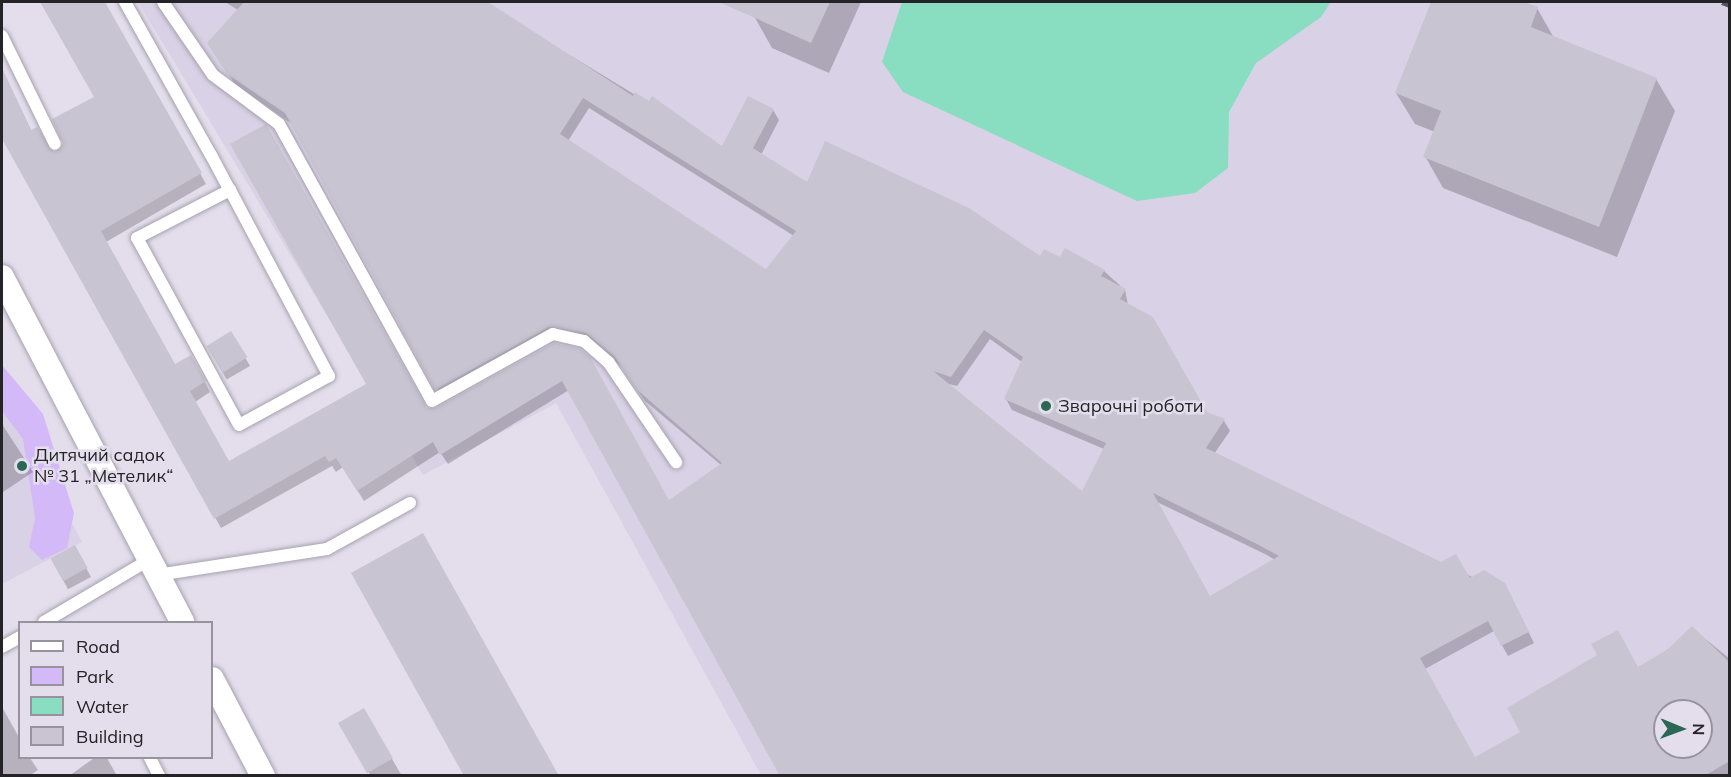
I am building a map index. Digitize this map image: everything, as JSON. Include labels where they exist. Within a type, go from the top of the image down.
[{"type":"street","points":[[2,277],[181,621]]},
{"type":"street","points":[[213,680],[263,776]]},
{"type":"lane","points":[[125,2],[230,190],[329,376],[239,425],[137,238],[230,190]]},
{"type":"lane","points":[[163,2],[213,75],[279,124],[432,401],[554,334],[584,341],[609,363],[676,462]]},
{"type":"lane","points":[[2,36],[55,144]]},
{"type":"lane","points":[[46,621],[153,568],[327,549],[410,503]]},
{"type":"lane","points":[[2,647],[18,638]]},
{"type":"lane","points":[[150,759],[159,776]]},
{"type":"shaded area","points":[[138,2],[1729,2],[1729,775],[761,775],[556,403],[423,475]]},
{"type":"shaded area","name":"Дитячий садок № 31 „Метелик“","points":[[2,390],[82,542],[2,584]]},
{"type":"green space","points":[[2,365],[43,414],[74,513],[67,548],[42,560],[29,547],[35,518],[23,439],[2,411]]},
{"type":"water","points":[[902,2],[1331,2],[1321,17],[1256,63],[1229,112],[1228,168],[1195,193],[1137,201],[903,92],[882,62]]},
{"type":"building","points":[[40,2],[105,2],[202,173],[101,231],[175,364],[191,355],[206,381],[190,391],[229,461],[366,384],[230,144],[266,124],[427,408],[436,408],[554,343],[580,349],[590,357],[669,500],[722,463],[636,389],[615,357],[586,333],[549,327],[435,390],[285,113],[227,74],[207,43],[244,2],[488,2],[633,96],[635,92],[649,101],[652,96],[722,146],[748,96],[774,109],[753,148],[807,182],[825,141],[969,208],[1040,256],[1044,249],[1060,257],[1065,248],[1105,270],[1101,276],[1126,289],[1120,299],[1153,317],[1207,412],[1225,419],[1206,448],[1441,562],[1456,554],[1470,578],[1484,570],[1505,583],[1529,632],[1501,646],[1488,621],[1420,658],[1475,757],[1520,732],[1507,708],[1597,655],[1591,644],[1618,630],[1638,667],[1668,649],[1692,626],[1730,663],[1730,761],[1704,776],[780,776],[562,381],[440,455],[433,442],[357,491],[336,458],[329,462],[325,456],[214,519],[2,139],[2,68],[31,130],[37,127],[54,152],[63,144],[52,119],[94,97]],"holes":[[[583,98],[796,231],[766,269],[560,134]],[[984,330],[1023,357],[1004,399],[1106,443],[1082,491],[933,371],[951,377]],[[1153,493],[1259,545],[1279,556],[1210,596]]]},
{"type":"building","points":[[719,2],[830,2],[811,43]]},
{"type":"building","points":[[1431,2],[1524,2],[1538,7],[1531,27],[1657,78],[1599,227],[1423,157],[1441,111],[1395,93]]},
{"type":"building","points":[[231,331],[247,357],[223,373],[206,346]]},
{"type":"building","points":[[423,533],[559,776],[464,776],[351,573]]},
{"type":"building","points":[[75,545],[88,568],[63,581],[51,559]]},
{"type":"building","points":[[364,708],[393,758],[367,773],[338,723]]},
{"type":"railway","points":[[1722,2],[1730,5]]},
{"type":"place","name":"Зварочні роботи","points":[[1046,406]]},
{"type":"place","name":"Дитячий садок № 31 „Метелик“","points":[[22,466]]}]
